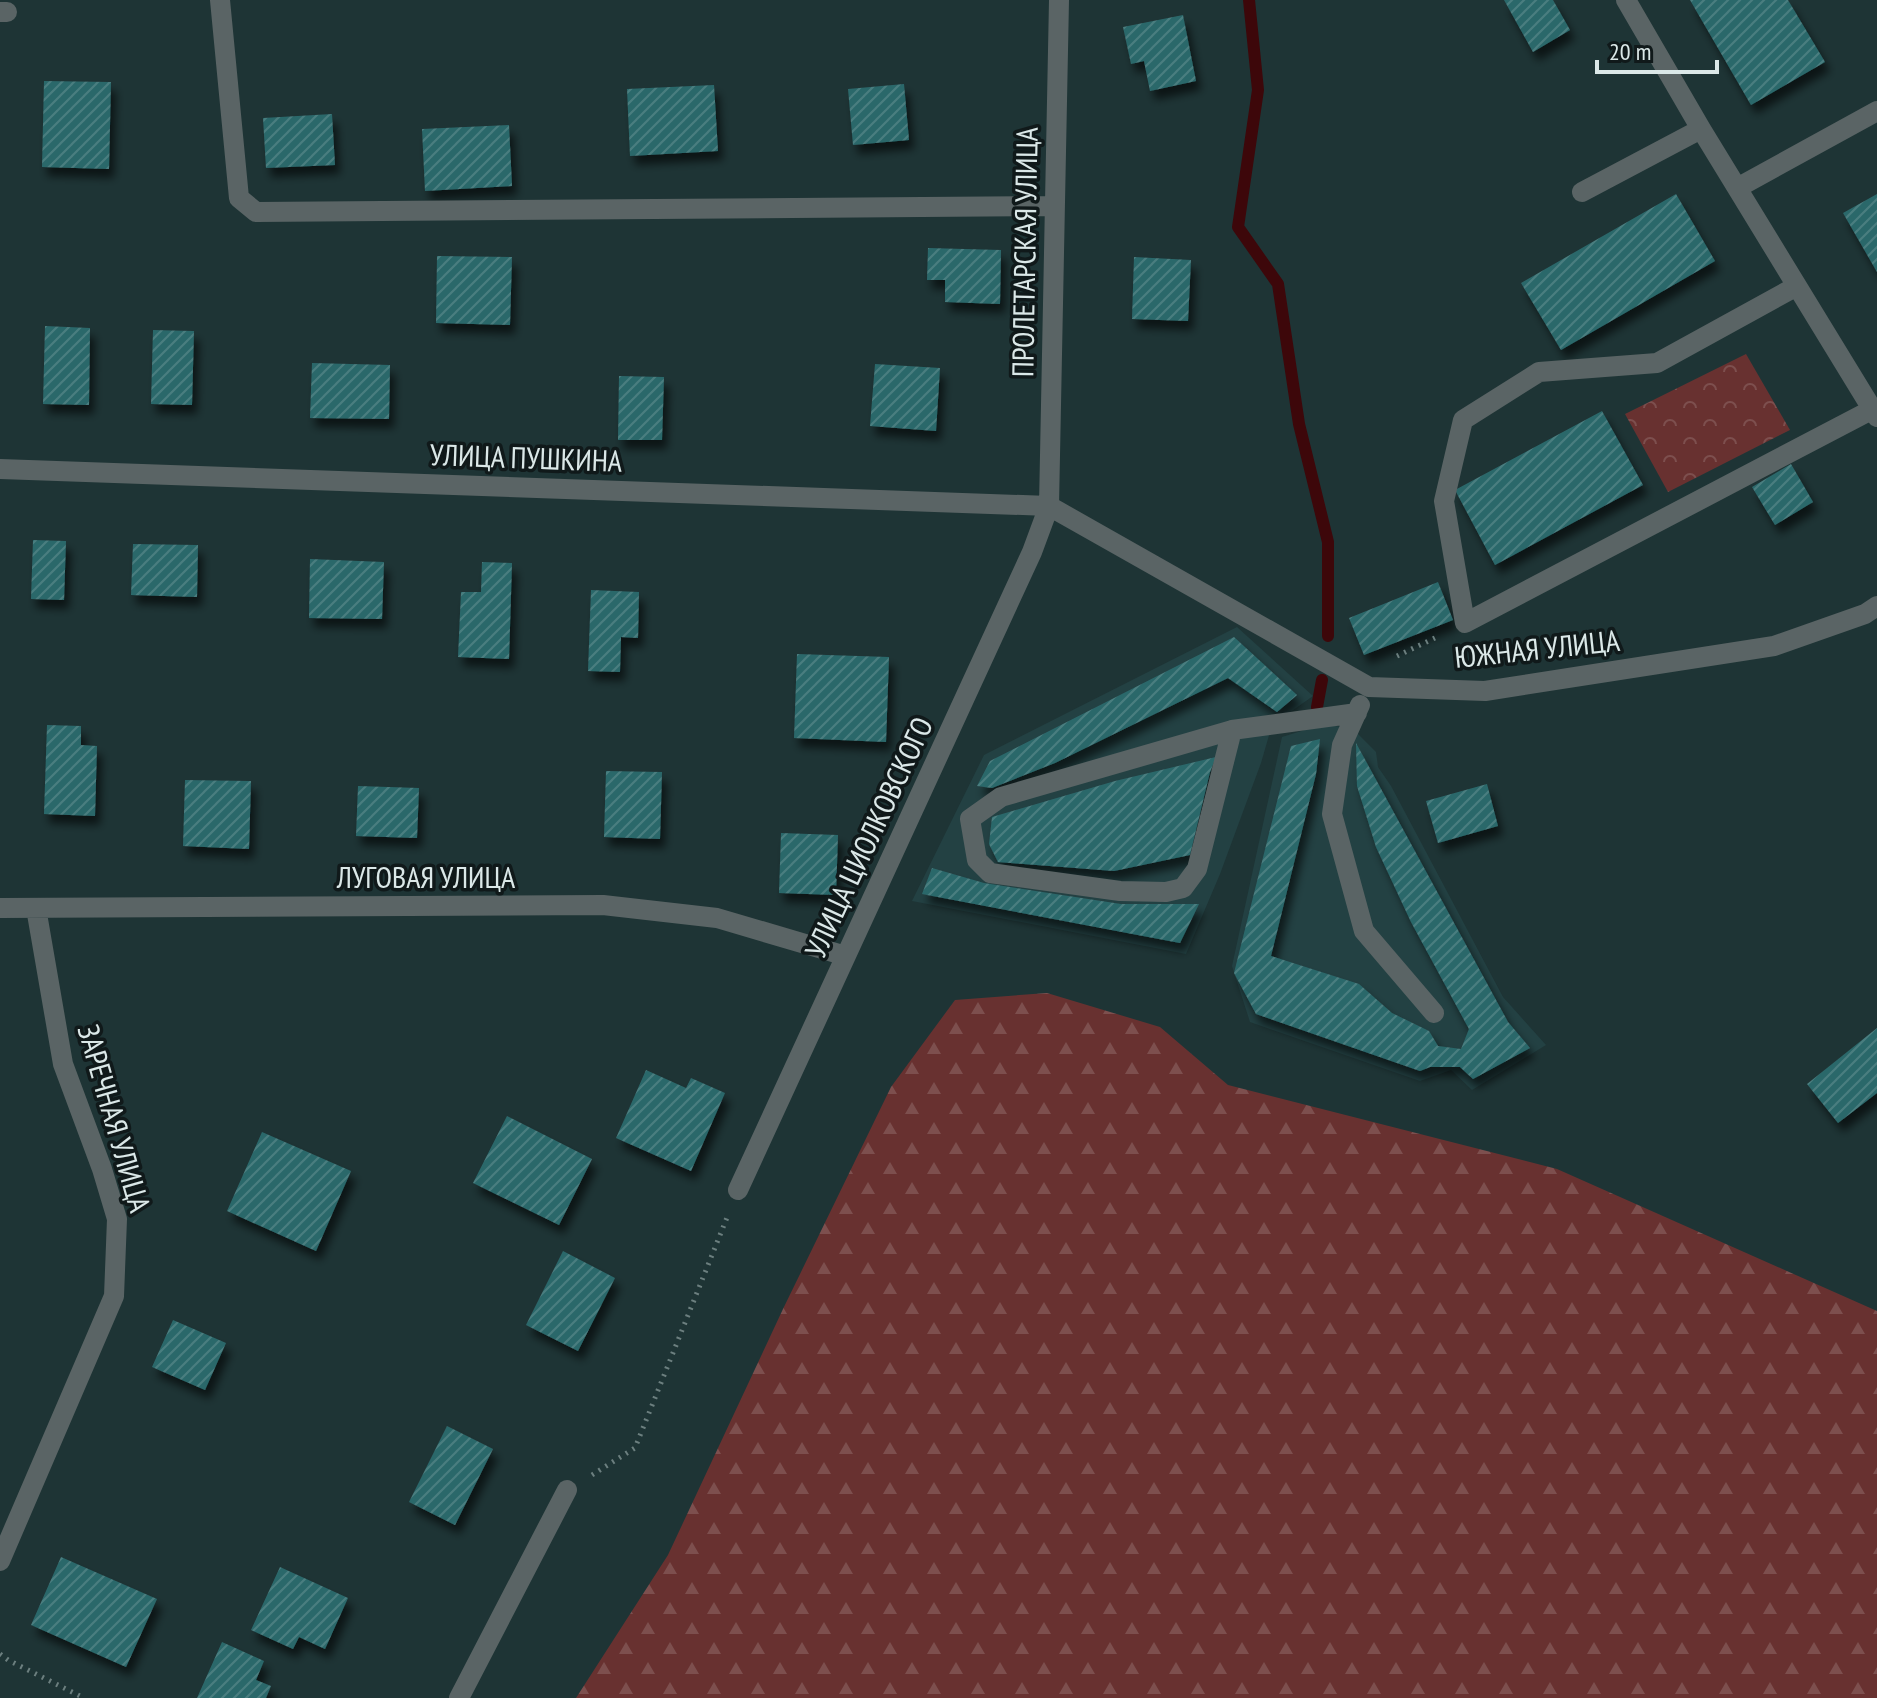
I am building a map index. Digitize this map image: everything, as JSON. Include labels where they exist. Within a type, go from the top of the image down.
[{"type":"street","points":[[220,0],[239,198],[256,212],[1055,206]]},
{"type":"street","name":"ПРОЛЕТАРСКАЯ УЛИЦА","points":[[1049,506],[1059,0]]},
{"type":"street","points":[[1626,0],[1875,413],[1465,623],[1444,501],[1463,420],[1539,372],[1657,363],[1797,286]]},
{"type":"street","points":[[1737,188],[1877,111]]},
{"type":"street","points":[[1582,192],[1701,129]]},
{"type":"street","name":"УЛИЦА ПУШКИНА","points":[[0,469],[1049,506]]},
{"type":"street","name":"ЮЖНАЯ УЛИЦА","points":[[1049,506],[1361,682],[1485,691],[1774,646],[1865,614],[1877,606]]},
{"type":"street","name":"УЛИЦА ЦИОЛКОВСКОГО","points":[[738,1190],[1032,552],[1049,506]]},
{"type":"street","points":[[1361,682],[1357,713],[1342,745],[1332,814],[1364,931],[1434,1013]]},
{"type":"street","points":[[1232,730],[1197,869],[1183,888],[1166,892],[1120,891],[990,873],[977,860],[970,819],[1001,797],[1232,730],[1357,713]]},
{"type":"street","name":"ЛУГОВАЯ УЛИЦА","points":[[0,908],[603,905],[717,918],[846,956]]},
{"type":"street","name":"ЗАРЕЧНАЯ УЛИЦА","points":[[0,1561],[114,1296],[117,1219],[63,1064],[36,908]]},
{"type":"street","points":[[459,1698],[567,1490]]},
{"type":"path","points":[[1361,682],[1465,623]]},
{"type":"path","points":[[567,1490],[635,1448],[738,1190]]},
{"type":"path","points":[[0,1654],[84,1698]]},
{"type":"shaded area","points":[[1237,627],[1313,696],[1272,725],[1220,874],[1186,954],[912,901],[984,755]]},
{"type":"shaded area","points":[[1324,724],[1353,729],[1376,752],[1378,767],[1503,997],[1546,1045],[1472,1090],[1451,1070],[1420,1081],[1250,1022],[1232,966],[1282,737]]},
{"type":"green space","points":[[1746,354],[1790,430],[1668,492],[1625,414]]},
{"type":"green space","points":[[1047,993],[1160,1027],[1228,1085],[1557,1169],[1877,1311],[1877,1698],[576,1698],[668,1555],[891,1087],[955,1000]]},
{"type":"building","points":[[1504,0],[1553,0],[1570,30],[1533,52]]},
{"type":"building","points":[[1690,0],[1788,0],[1825,62],[1751,105]]},
{"type":"building","points":[[1183,15],[1196,81],[1150,91],[1144,61],[1131,64],[1123,27]]},
{"type":"building","points":[[44,81],[111,82],[109,169],[42,167]]},
{"type":"building","points":[[904,84],[909,140],[853,145],[848,89]]},
{"type":"building","points":[[714,85],[718,151],[630,156],[627,89]]},
{"type":"building","points":[[332,114],[335,165],[266,168],[263,118]]},
{"type":"building","points":[[509,125],[512,186],[425,191],[422,129]]},
{"type":"building","points":[[1676,194],[1715,261],[1561,350],[1521,283]]},
{"type":"building","points":[[1877,194],[1877,272],[1843,213]]},
{"type":"building","points":[[928,248],[1001,250],[1000,304],[945,302],[945,280],[927,280]]},
{"type":"building","points":[[437,256],[512,257],[510,325],[436,323]]},
{"type":"building","points":[[1134,257],[1191,260],[1188,321],[1132,319]]},
{"type":"building","points":[[45,326],[90,328],[89,405],[43,404]]},
{"type":"building","points":[[153,330],[194,331],[192,405],[151,404]]},
{"type":"building","points":[[312,363],[390,365],[389,419],[310,418]]},
{"type":"building","points":[[875,364],[940,368],[936,431],[870,426]]},
{"type":"building","points":[[619,376],[664,377],[662,440],[618,440]]},
{"type":"building","points":[[1602,411],[1643,485],[1495,565],[1455,490]]},
{"type":"building","points":[[1791,464],[1813,502],[1775,525],[1752,487]]},
{"type":"building","points":[[33,540],[66,541],[64,600],[31,599]]},
{"type":"building","points":[[133,544],[198,545],[197,597],[131,595]]},
{"type":"building","points":[[310,559],[384,562],[382,619],[309,618]]},
{"type":"building","points":[[482,562],[512,563],[509,659],[458,657],[461,592],[481,592]]},
{"type":"building","points":[[1438,582],[1453,620],[1364,655],[1349,618]]},
{"type":"building","points":[[591,590],[639,592],[638,638],[621,637],[620,672],[588,671]]},
{"type":"building","points":[[1234,637],[1297,695],[1277,712],[1228,678],[1055,763],[992,788],[977,786],[990,761]]},
{"type":"building","points":[[797,654],[889,657],[886,742],[794,738]]},
{"type":"building","points":[[47,725],[81,726],[81,745],[97,746],[95,816],[44,814]]},
{"type":"building","points":[[1320,739],[1316,774],[1271,956],[1359,984],[1392,1013],[1429,1031],[1438,1046],[1461,1049],[1469,1029],[1411,922],[1376,847],[1357,786],[1356,743],[1508,1022],[1530,1048],[1473,1079],[1460,1067],[1430,1067],[1420,1071],[1256,1014],[1234,973],[1291,746]]},
{"type":"building","points":[[1216,757],[1190,855],[1114,871],[998,862],[989,844],[992,817],[1115,781]]},
{"type":"building","points":[[606,771],[662,772],[660,839],[604,837]]},
{"type":"building","points":[[185,780],[251,781],[249,849],[183,846]]},
{"type":"building","points":[[1487,784],[1498,826],[1438,843],[1426,801]]},
{"type":"building","points":[[358,786],[419,788],[417,838],[356,836]]},
{"type":"building","points":[[781,833],[838,835],[836,895],[779,893]]},
{"type":"building","points":[[932,868],[984,883],[1121,904],[1199,904],[1180,943],[922,894]]},
{"type":"building","points":[[1877,1028],[1877,1093],[1838,1123],[1807,1084]]},
{"type":"building","points":[[646,1070],[686,1088],[691,1078],[725,1093],[691,1171],[616,1138]]},
{"type":"building","points":[[507,1116],[592,1159],[559,1225],[473,1183]]},
{"type":"building","points":[[262,1132],[351,1171],[316,1251],[227,1211]]},
{"type":"building","points":[[563,1251],[615,1278],[578,1351],[526,1325]]},
{"type":"building","points":[[173,1320],[226,1343],[205,1390],[152,1367]]},
{"type":"building","points":[[447,1426],[493,1449],[455,1525],[409,1502]]},
{"type":"building","points":[[61,1557],[157,1599],[126,1667],[31,1625]]},
{"type":"building","points":[[280,1567],[348,1598],[325,1649],[299,1637],[293,1649],[251,1630]]},
{"type":"building","points":[[222,1642],[264,1661],[256,1680],[271,1686],[266,1698],[197,1698]]},
{"type":"waterway","points":[[1249,0],[1258,90],[1238,227],[1278,284],[1299,424],[1328,542],[1328,636]]},
{"type":"waterway","points":[[1317,707],[1322,680]]}]
